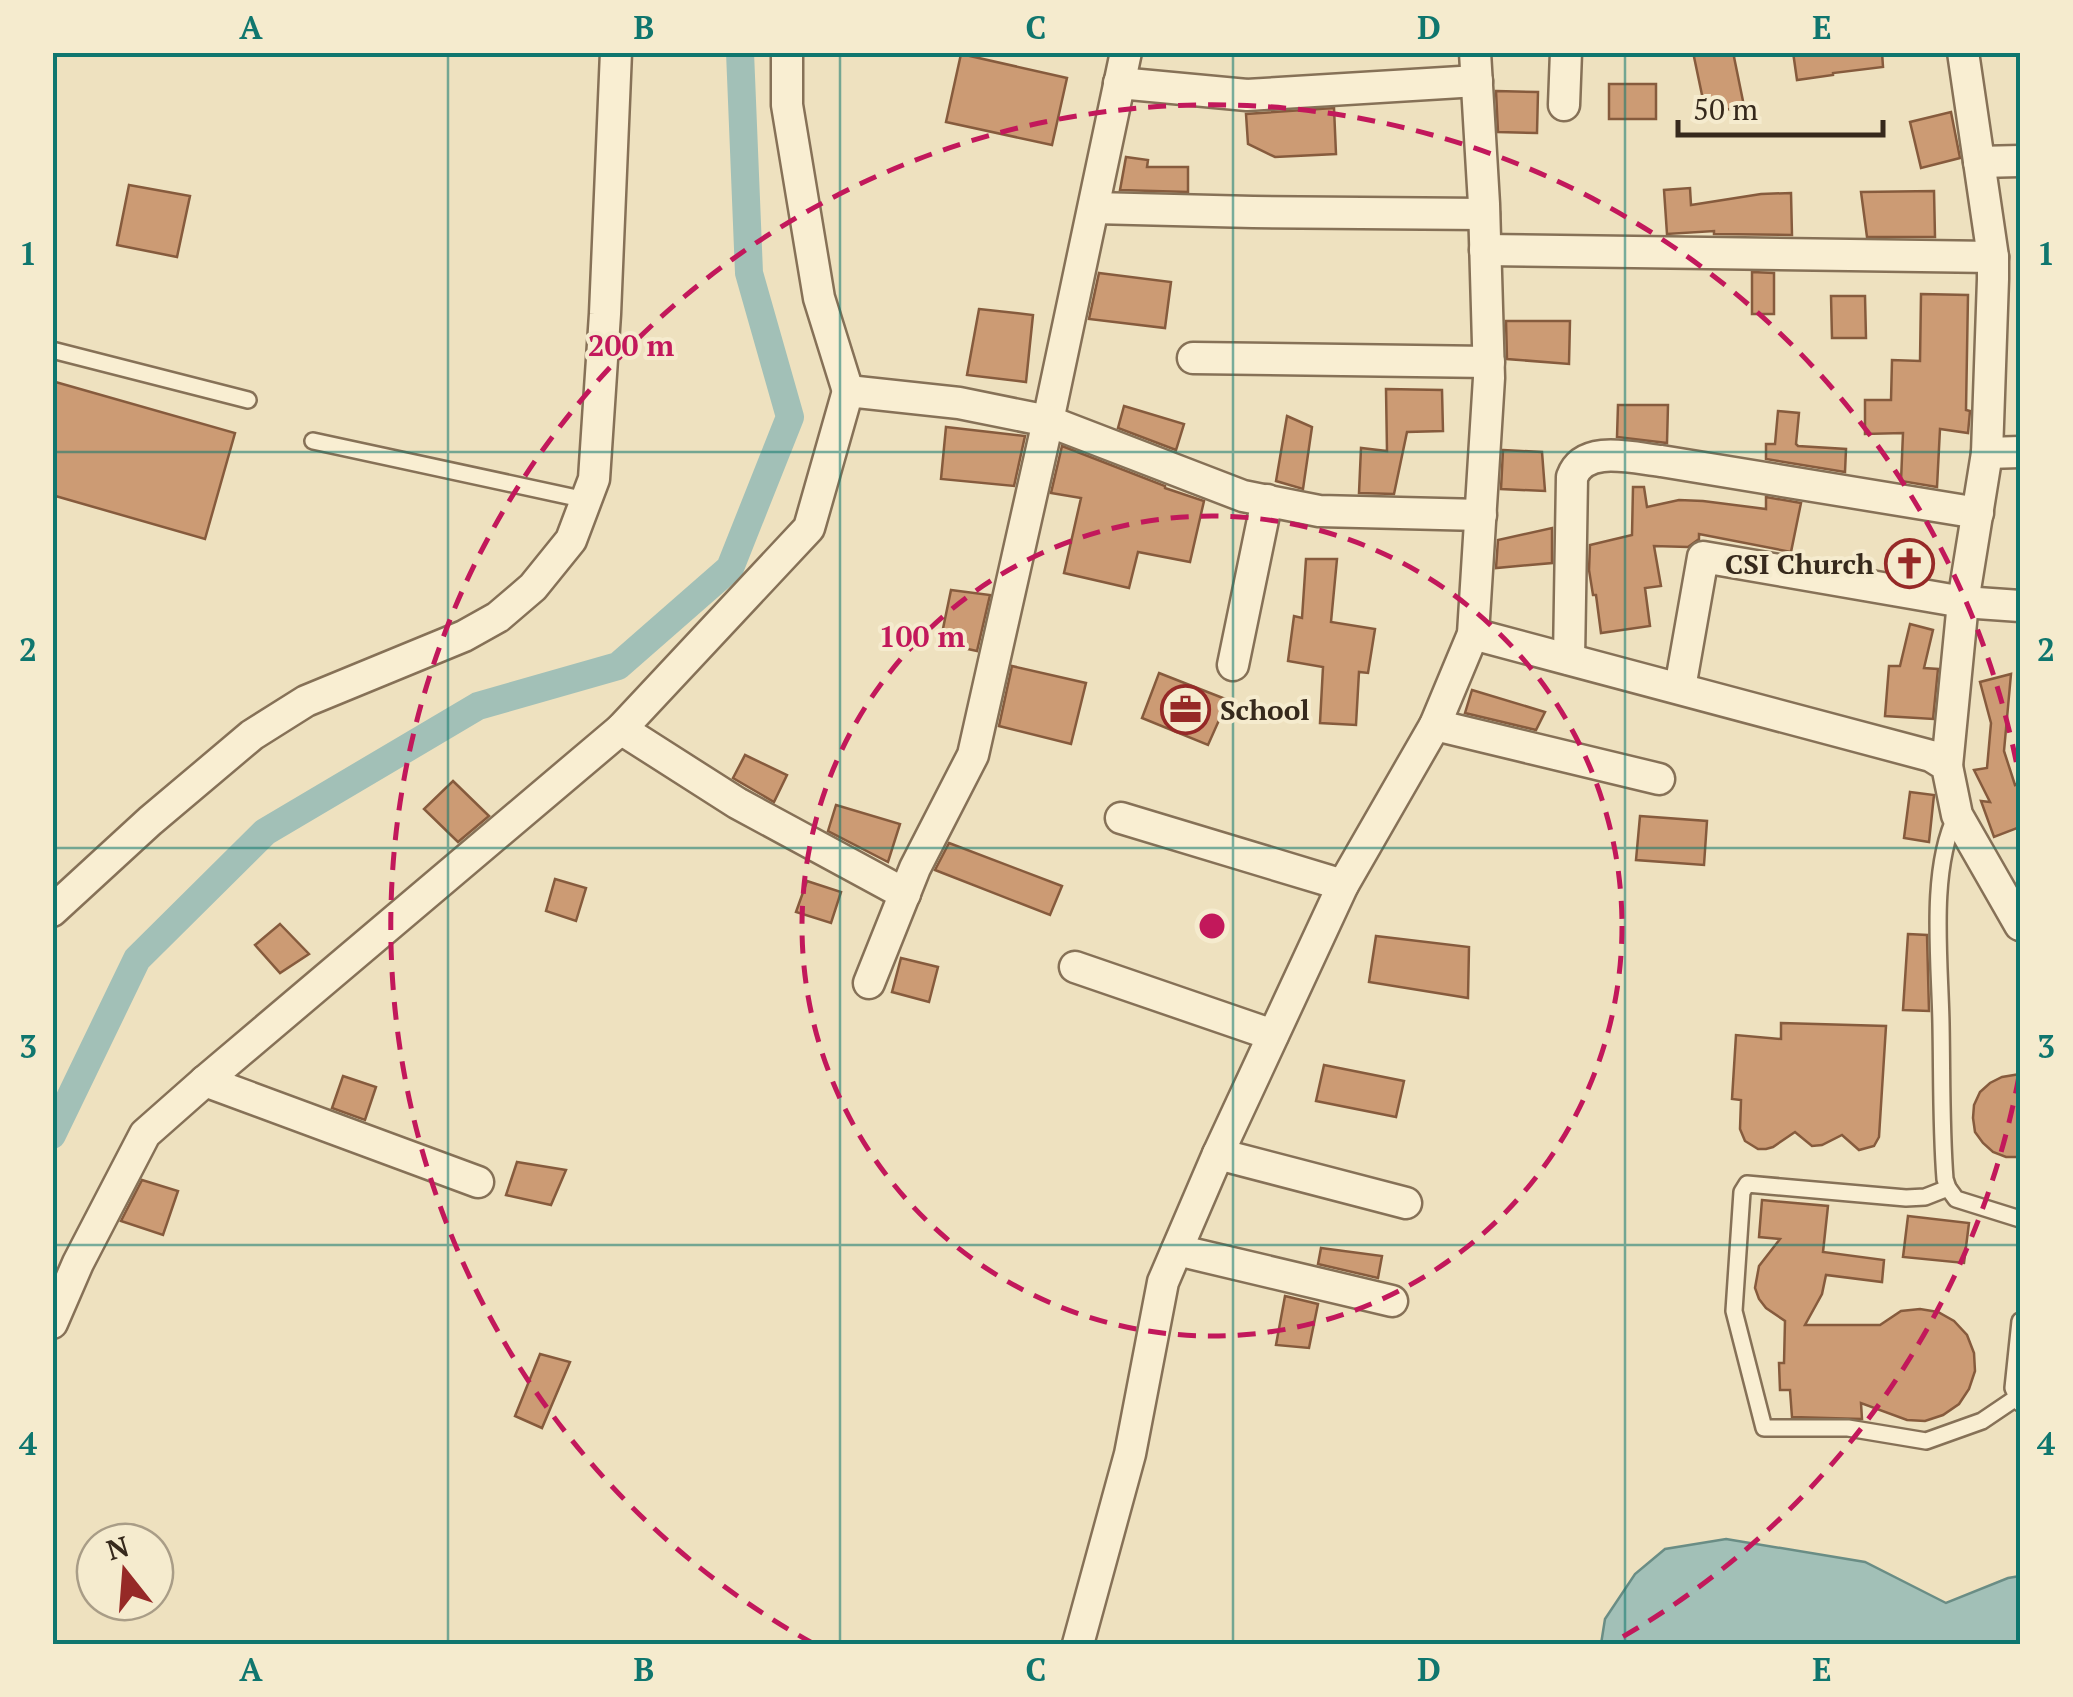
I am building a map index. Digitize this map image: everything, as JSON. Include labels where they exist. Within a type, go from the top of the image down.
[{"type":"street","points":[[52,910],[252,735],[306,701],[464,636],[498,617],[533,587],[571,540],[594,479],[616,52]]},
{"type":"street","points":[[52,1324],[78,1263],[145,1134],[622,729],[809,528],[848,390],[818,298],[787,105],[788,52]]},
{"type":"street","points":[[870,983],[915,868],[973,756],[1126,52]]},
{"type":"street","points":[[1564,105],[1566,52]]},
{"type":"street","points":[[1964,52],[1979,162],[2002,271],[1987,453],[1963,602],[1946,766],[1957,814],[2020,925]]},
{"type":"street","points":[[1078,1644],[1130,1454],[1163,1282],[1343,885],[1435,726],[1473,634],[1488,362],[1476,67],[1247,95],[1119,83]]},
{"type":"street","points":[[1979,162],[2020,161]]},
{"type":"street","points":[[1094,208],[1484,214]]},
{"type":"street","points":[[1485,250],[2002,271]]},
{"type":"street","points":[[1193,358],[1488,362]]},
{"type":"street","points":[[848,390],[959,403],[1048,421],[1243,496],[1318,511],[1480,515]]},
{"type":"street","points":[[1987,453],[2020,452]]},
{"type":"street","points":[[1569,659],[1572,477],[1584,460],[1610,456],[1661,461],[1978,512]]},
{"type":"street","points":[[1234,666],[1267,500]]},
{"type":"street","points":[[1680,688],[1703,556],[1963,602],[2020,606]]},
{"type":"street","points":[[1473,634],[1930,756],[1946,766]]},
{"type":"street","points":[[1435,726],[1659,779]]},
{"type":"street","points":[[622,729],[736,803],[905,894]]},
{"type":"street","points":[[1121,818],[1343,885]]},
{"type":"street","points":[[1075,968],[1274,1035]]},
{"type":"street","points":[[205,1081],[478,1182]]},
{"type":"street","points":[[1218,1154],[1406,1203]]},
{"type":"street","points":[[1177,1250],[1392,1301]]},
{"type":"lane","points":[[52,350],[248,400]]},
{"type":"lane","points":[[313,441],[586,500]]},
{"type":"lane","points":[[1957,814],[1943,853],[1939,922],[1944,1168],[1948,1188],[1956,1199],[2020,1219]]},
{"type":"lane","points":[[1948,1188],[1925,1197],[1906,1198],[1748,1184],[1742,1192],[1734,1311],[1764,1428],[1848,1428],[1926,1441],[1982,1421],[2019,1400],[2013,1378],[2020,1321]]},
{"type":"water","points":[[1726,1539],[1865,1562],[1946,1603],[2020,1576],[2020,1644],[1601,1644],[1605,1619],[1635,1574],[1665,1549]]},
{"type":"building","points":[[1693,52],[1733,52],[1744,106],[1706,114]]},
{"type":"building","points":[[1793,52],[1882,52],[1883,67],[1797,80]]},
{"type":"building","points":[[961,54],[1067,78],[1052,145],[946,122]]},
{"type":"building","points":[[1609,84],[1656,84],[1656,119],[1609,119]]},
{"type":"building","points":[[1496,91],[1538,92],[1537,133],[1498,132]]},
{"type":"building","points":[[1334,108],[1336,154],[1275,157],[1248,144],[1246,114]]},
{"type":"building","points":[[1951,112],[1960,158],[1921,168],[1910,122]]},
{"type":"building","points":[[1126,157],[1148,160],[1147,167],[1188,167],[1188,192],[1120,190]]},
{"type":"building","points":[[129,185],[190,196],[177,257],[117,245]]},
{"type":"building","points":[[1690,188],[1691,205],[1791,193],[1792,235],[1714,231],[1667,234],[1664,190]]},
{"type":"building","points":[[1934,191],[1935,237],[1867,237],[1861,192]]},
{"type":"building","points":[[1752,272],[1774,273],[1774,314],[1752,314]]},
{"type":"building","points":[[1099,273],[1171,282],[1165,328],[1089,319]]},
{"type":"building","points":[[1921,294],[1968,295],[1968,433],[1940,429],[1937,487],[1901,481],[1903,433],[1865,434],[1865,400],[1891,400],[1892,360],[1920,361]]},
{"type":"building","points":[[1831,296],[1865,296],[1866,338],[1832,338]]},
{"type":"building","points":[[979,309],[1033,315],[1026,382],[967,375]]},
{"type":"building","points":[[1506,321],[1570,321],[1569,364],[1507,359]]},
{"type":"building","points":[[52,381],[235,433],[205,539],[52,495]]},
{"type":"building","points":[[1386,389],[1442,390],[1443,431],[1407,432],[1394,494],[1359,493],[1361,448],[1387,451]]},
{"type":"building","points":[[1618,405],[1668,405],[1667,443],[1617,437]]},
{"type":"building","points":[[1124,406],[1184,424],[1176,450],[1118,428]]},
{"type":"building","points":[[1778,411],[1799,413],[1798,446],[1846,449],[1845,472],[1766,459],[1766,444],[1775,444]]},
{"type":"building","points":[[1287,416],[1312,427],[1303,489],[1276,481]]},
{"type":"building","points":[[946,427],[1025,436],[1014,486],[941,479]]},
{"type":"building","points":[[1062,446],[1204,501],[1190,562],[1138,552],[1129,588],[1064,573],[1081,498],[1051,493]]},
{"type":"building","points":[[1503,450],[1542,452],[1545,491],[1501,489]]},
{"type":"building","points":[[1633,487],[1644,487],[1647,507],[1679,500],[1766,509],[1766,497],[1801,503],[1791,552],[1699,534],[1699,539],[1688,547],[1654,546],[1661,586],[1645,588],[1650,626],[1601,633],[1589,570],[1590,545],[1632,535]]},
{"type":"building","points":[[1552,528],[1552,563],[1496,568],[1498,540]]},
{"type":"building","points":[[1306,559],[1337,559],[1331,622],[1375,629],[1368,673],[1359,672],[1356,725],[1320,723],[1323,667],[1288,661],[1294,616],[1302,618]]},
{"type":"building","points":[[951,590],[990,595],[977,651],[940,643]]},
{"type":"building","points":[[1910,624],[1933,630],[1924,668],[1938,669],[1933,719],[1885,716],[1889,666],[1900,666]]},
{"type":"building","points":[[1012,666],[1086,683],[1071,744],[999,726]]},
{"type":"building","name":"School","points":[[1159,673],[1228,700],[1208,745],[1142,718]]},
{"type":"building","points":[[2011,674],[2004,751],[2015,785],[2020,783],[2020,827],[1994,837],[1981,801],[1990,802],[1974,770],[1987,768],[1991,723],[1980,682]]},
{"type":"building","points":[[1472,690],[1545,712],[1536,730],[1465,713]]},
{"type":"building","points":[[745,755],[787,775],[774,802],[733,778]]},
{"type":"building","points":[[453,781],[489,816],[458,842],[424,809]]},
{"type":"building","points":[[1910,792],[1934,795],[1929,842],[1904,838]]},
{"type":"building","points":[[836,805],[900,824],[888,862],[828,831]]},
{"type":"building","points":[[1640,816],[1707,821],[1704,865],[1636,860]]},
{"type":"building","points":[[949,843],[1062,886],[1050,915],[935,870]]},
{"type":"building","points":[[555,879],[586,888],[576,921],[546,911]]},
{"type":"building","points":[[807,881],[841,892],[831,923],[796,912]]},
{"type":"building","points":[[280,924],[309,954],[280,973],[255,945]]},
{"type":"building","points":[[1908,934],[1927,935],[1929,1011],[1903,1010]]},
{"type":"building","points":[[1376,936],[1469,947],[1468,998],[1369,982]]},
{"type":"building","points":[[901,958],[938,967],[929,1002],[892,992]]},
{"type":"building","points":[[1781,1023],[1886,1026],[1879,1137],[1874,1146],[1859,1150],[1842,1135],[1812,1146],[1795,1132],[1766,1149],[1745,1141],[1740,1129],[1741,1100],[1732,1099],[1736,1035],[1781,1039]]},
{"type":"building","points":[[1324,1065],[1404,1081],[1396,1117],[1316,1101]]},
{"type":"building","points":[[2020,1074],[2020,1157],[2006,1157],[1993,1152],[1975,1132],[1974,1105],[1990,1083]]},
{"type":"building","points":[[343,1076],[376,1087],[365,1120],[332,1108]]},
{"type":"building","points":[[517,1162],[566,1170],[551,1205],[506,1195]]},
{"type":"building","points":[[142,1180],[178,1191],[163,1235],[121,1221]]},
{"type":"building","points":[[1762,1200],[1828,1206],[1823,1252],[1884,1260],[1882,1282],[1826,1275],[1822,1294],[1805,1325],[1880,1325],[1901,1311],[1938,1312],[1967,1335],[1974,1353],[1975,1371],[1959,1404],[1925,1421],[1907,1420],[1861,1403],[1862,1419],[1792,1417],[1790,1390],[1780,1390],[1785,1321],[1766,1308],[1755,1288],[1759,1266],[1780,1239],[1759,1237]]},
{"type":"building","points":[[1908,1216],[1969,1223],[1964,1263],[1903,1257]]},
{"type":"building","points":[[1321,1248],[1382,1256],[1378,1278],[1318,1264]]},
{"type":"building","points":[[1285,1296],[1318,1304],[1309,1348],[1276,1345]]},
{"type":"building","points":[[540,1354],[570,1362],[542,1428],[515,1416]]},
{"type":"waterway","points":[[52,1135],[137,959],[265,832],[478,706],[618,666],[730,568],[790,417],[749,273],[740,52]]},
{"type":"place","name":"CSI Church","points":[[1909,563]]},
{"type":"place","name":"School","points":[[1185,709]]}]
